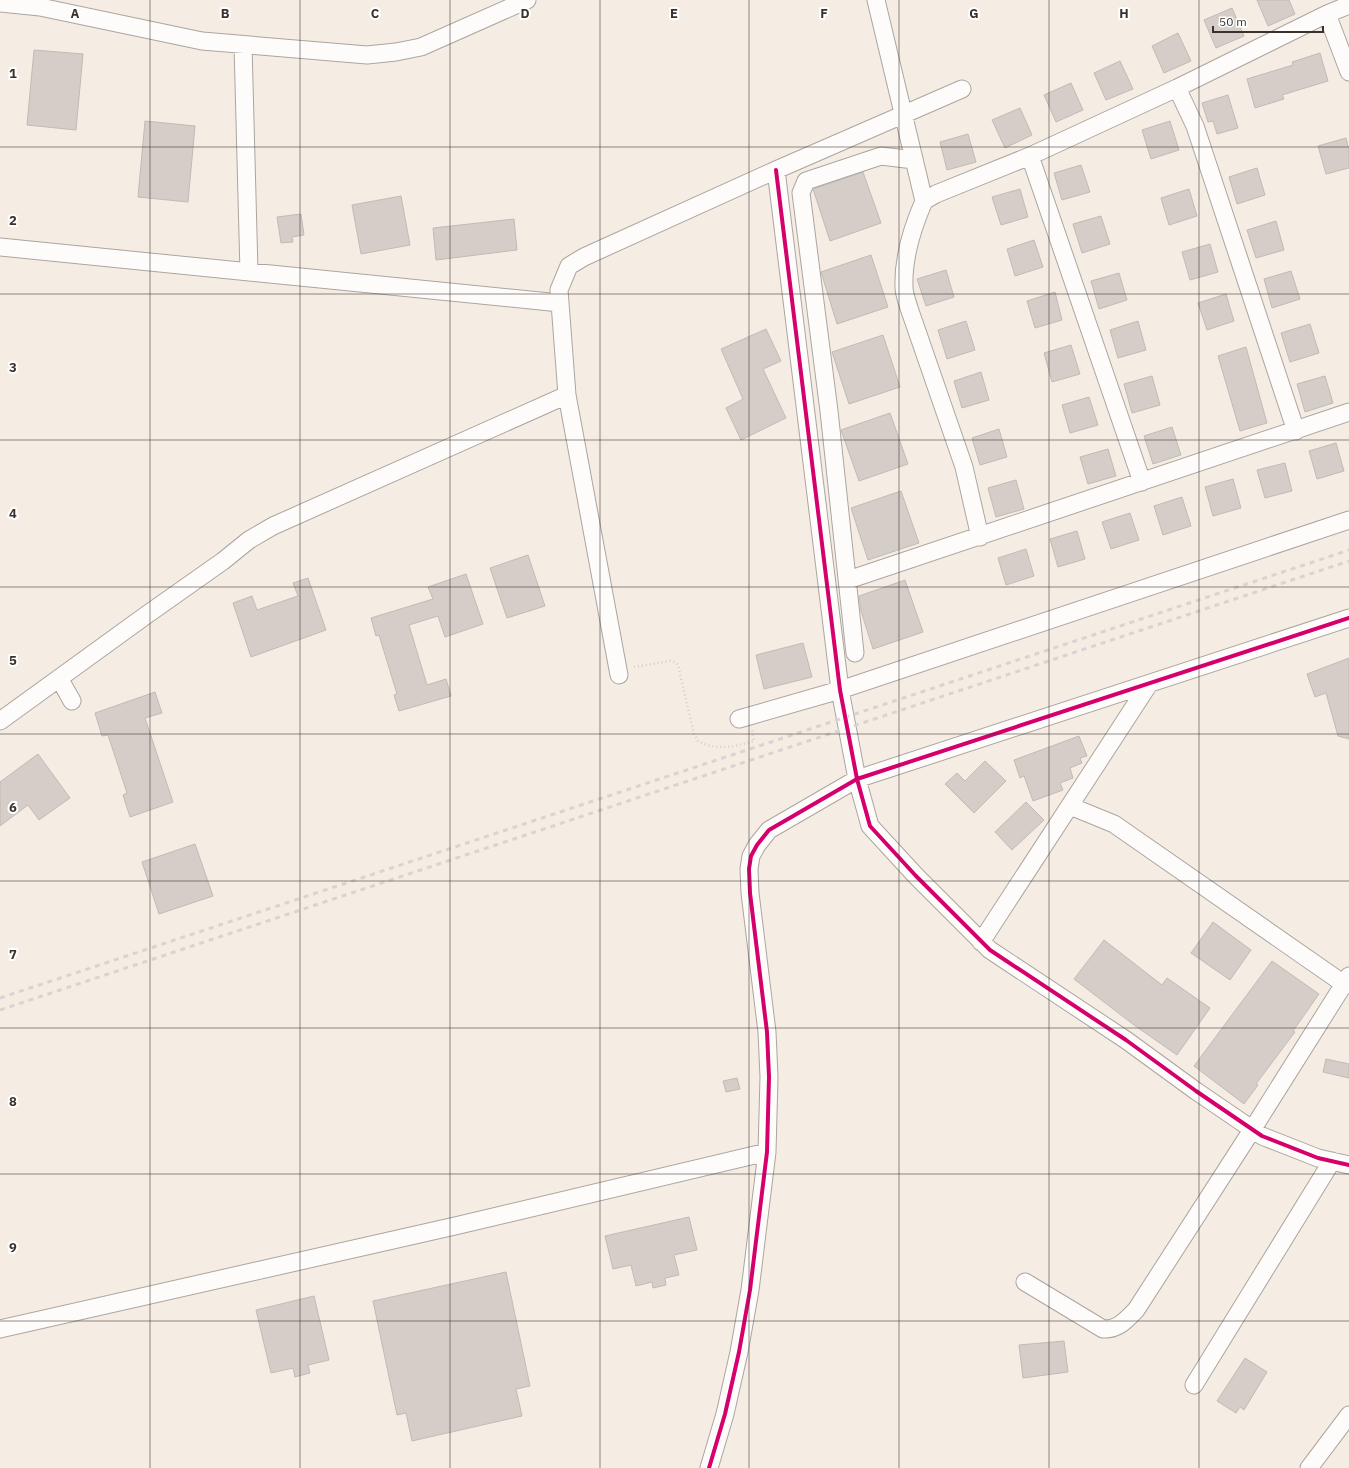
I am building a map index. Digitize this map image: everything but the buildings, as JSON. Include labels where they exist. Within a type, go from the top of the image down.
[{"type":"street","points":[[0,3],[40,7],[202,41],[367,55],[396,52],[421,47],[527,0]]},
{"type":"street","points":[[876,0],[924,201],[915,223],[905,265],[904,288],[909,308],[964,467],[980,537]]},
{"type":"street","points":[[924,201],[936,194],[1030,156],[1177,88],[1327,14],[1349,5]]},
{"type":"street","points":[[1327,14],[1349,72]]},
{"type":"street","points":[[243,45],[249,272]]},
{"type":"street","points":[[1177,88],[1195,126],[1296,431]]},
{"type":"street","points":[[624,672],[567,395],[559,290],[569,266],[584,257],[776,170],[962,89]]},
{"type":"street","points":[[855,654],[828,404],[801,193],[806,181],[881,156],[914,160]]},
{"type":"street","points":[[1030,156],[1142,482]]},
{"type":"street","points":[[776,170],[840,690],[857,779],[870,826],[916,876],[990,950],[1126,1040],[1262,1136],[1318,1158],[1349,1165]]},
{"type":"street","points":[[0,247],[560,302]]},
{"type":"street","points":[[0,721],[223,561],[249,540],[273,526],[567,395]]},
{"type":"street","points":[[848,580],[1349,412]]},
{"type":"street","points":[[744,717],[840,690],[1349,520]]},
{"type":"street","points":[[709,1468],[725,1414],[740,1352],[750,1290],[767,1152],[769,1077],[767,1032],[750,893],[749,869],[751,856],[757,845],[769,830],[857,779],[1349,618]]},
{"type":"street","points":[[59,678],[72,701]]},
{"type":"street","points":[[981,942],[1149,684]]},
{"type":"street","points":[[1026,1282],[1103,1329],[1111,1330],[1121,1324],[1136,1310],[1347,982],[1114,824],[1070,806]]},
{"type":"street","points":[[0,1329],[767,1152]]},
{"type":"street","points":[[1194,1385],[1332,1161]]},
{"type":"street","points":[[1309,1468],[1349,1415]]},
{"type":"path","points":[[624,672],[666,662],[675,662],[678,665],[694,734],[698,741],[712,747],[735,747],[754,741],[744,717]]},
{"type":"railway","points":[[0,998],[1349,550]]},
{"type":"railway","points":[[0,1010],[1349,561]]},
{"type":"cycle path","points":[[776,170],[840,690],[857,779],[870,826],[916,876],[990,950],[1126,1040],[1196,1091],[1262,1136],[1318,1158],[1349,1165]]},
{"type":"cycle path","points":[[709,1468],[725,1414],[739,1352],[750,1290],[767,1152],[769,1077],[767,1032],[750,893],[749,869],[751,856],[757,845],[769,830],[857,779],[1349,618]]}]
